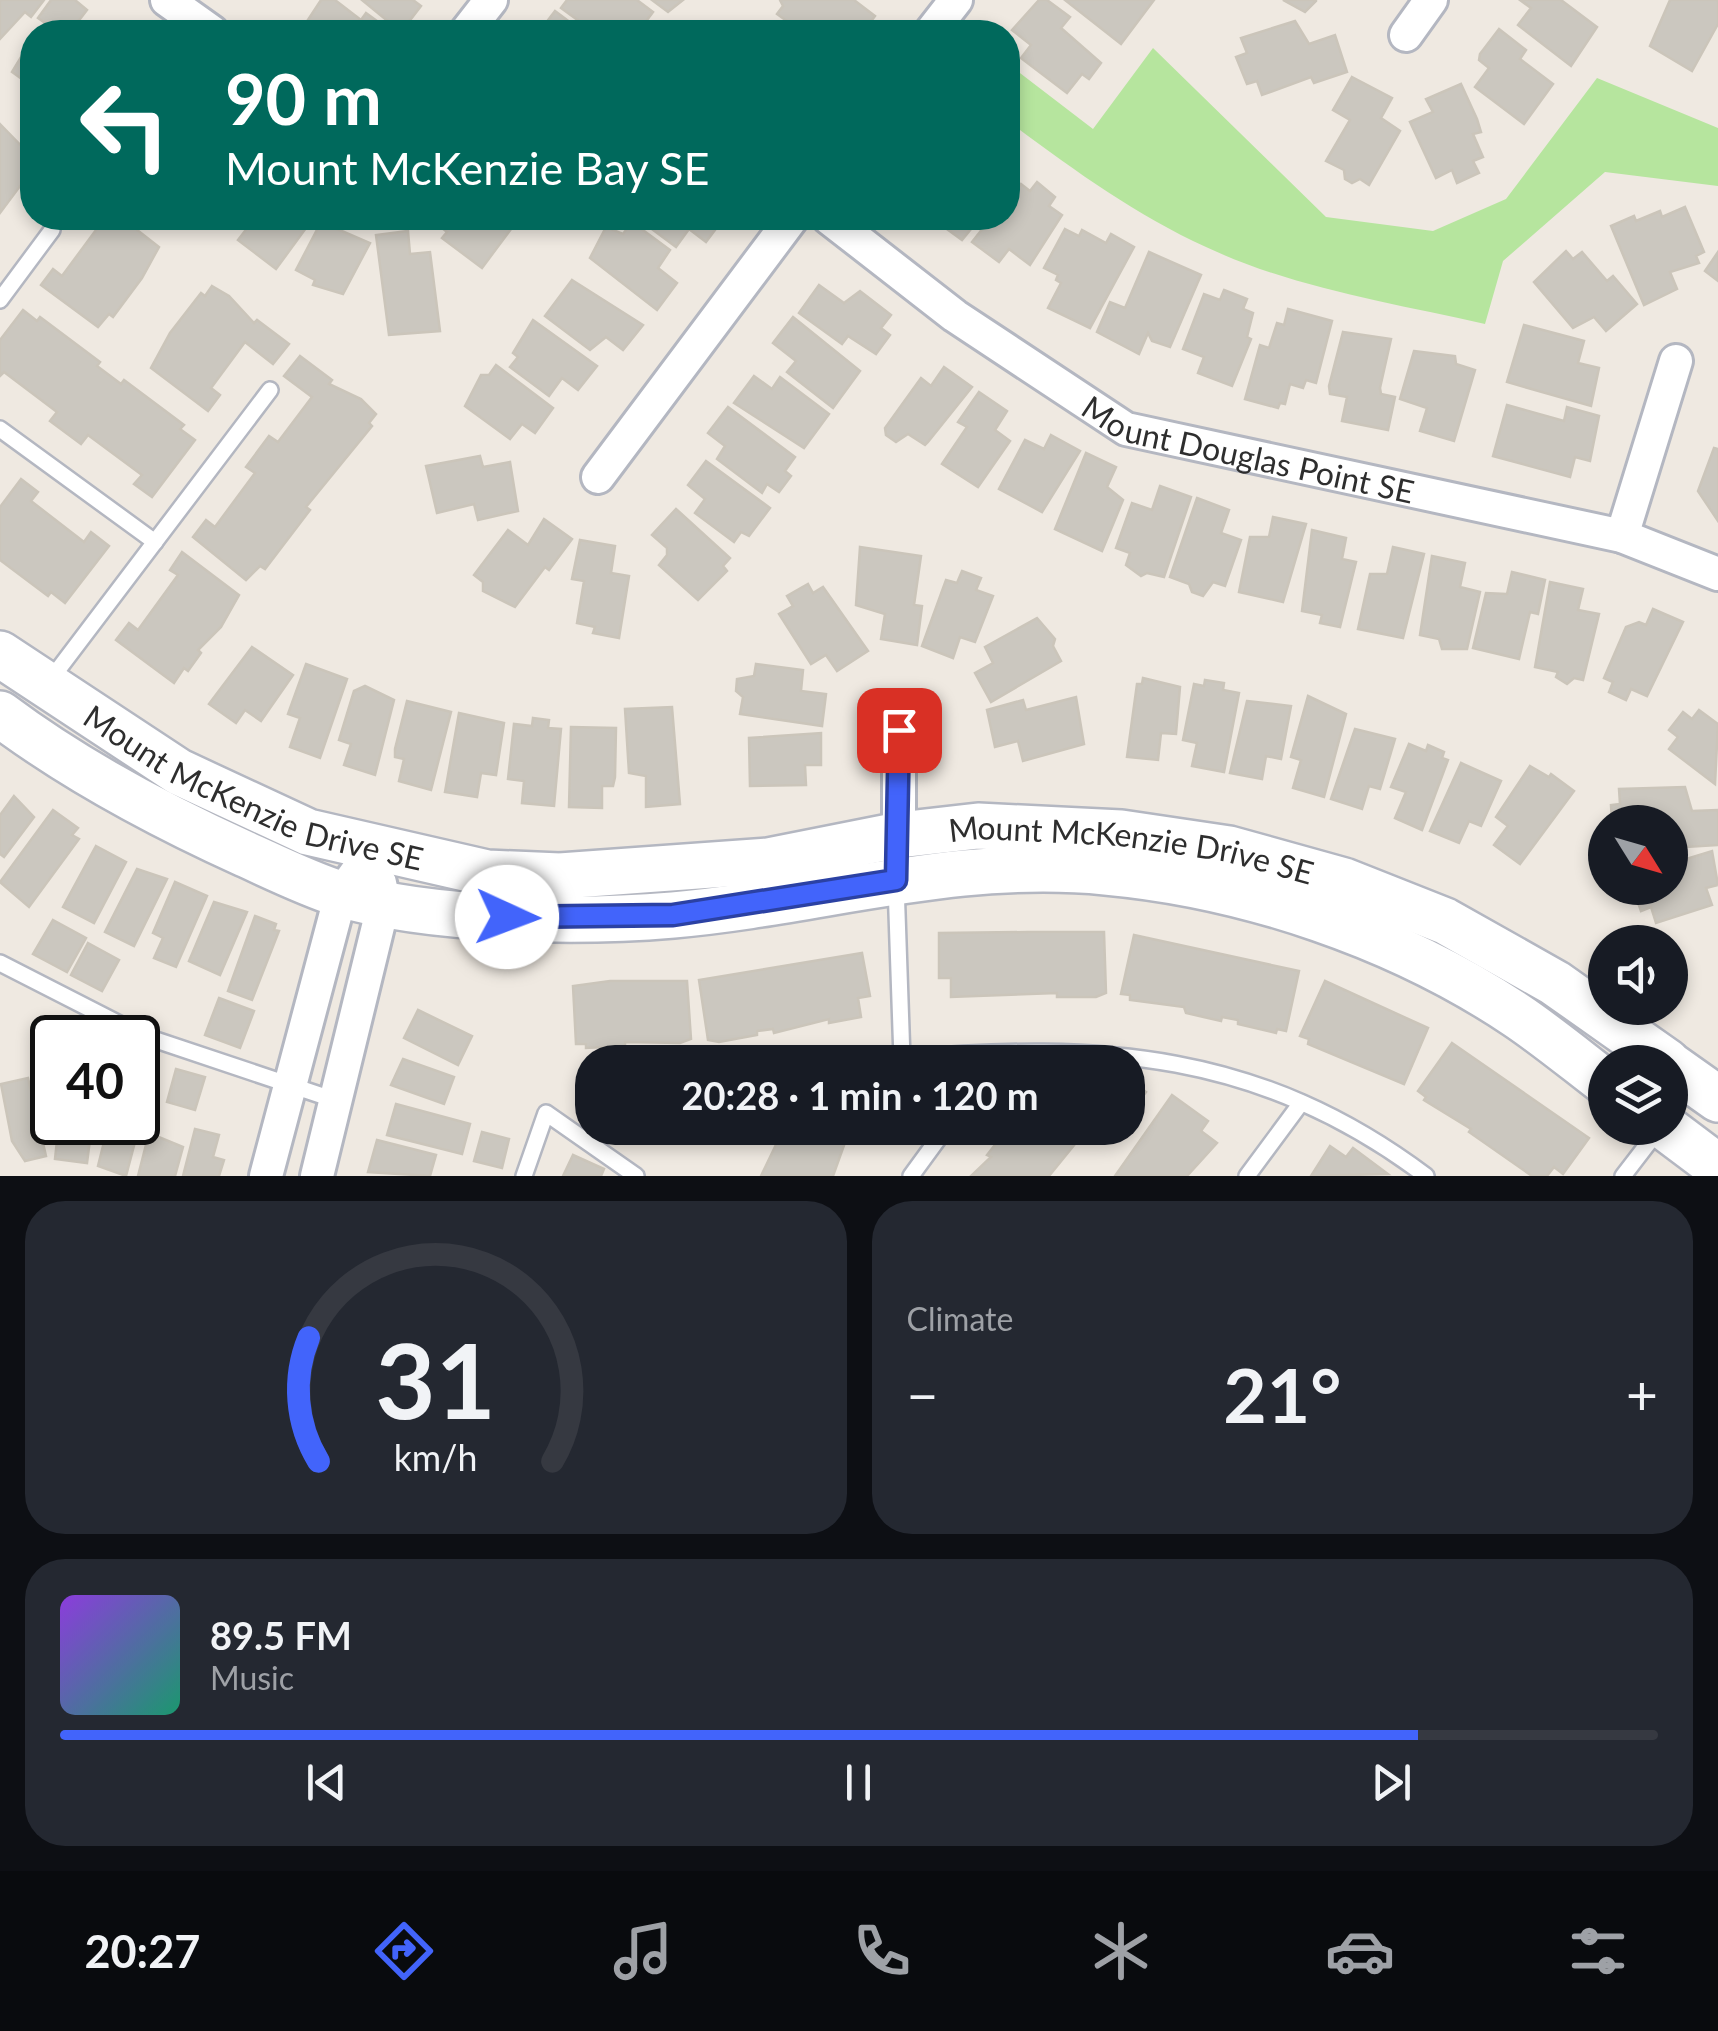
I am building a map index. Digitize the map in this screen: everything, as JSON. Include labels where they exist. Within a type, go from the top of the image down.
[{"type":"street","points":[[167,0],[195,20]]},
{"type":"street","points":[[940,20],[956,0]]},
{"type":"street","points":[[1406,35],[1432,0]]},
{"type":"street","points":[[598,477],[783,230]]},
{"type":"street","name":"Mount Douglas Point SE","points":[[844,230],[954,316],[1126,429],[1622,536],[1718,574]]},
{"type":"street","points":[[1622,536],[1676,361]]},
{"type":"street","name":"Mount McKenzie Drive SE","points":[[0,654],[180,772],[308,832],[373,849],[487,873],[560,876],[768,861],[897,858],[981,868],[1108,872],[1217,892],[1314,919],[1420,960],[1515,1014],[1588,1069]]},
{"type":"street","name":"Mount McKenzie Drive SE","points":[[0,714],[154,813],[363,898],[540,919],[673,915],[1010,825],[1121,833],[1229,849],[1344,881],[1445,921],[1555,983],[1641,1045]]},
{"type":"street","points":[[897,858],[899,730]]},
{"type":"street","points":[[317,1176],[336,1100],[373,849]]},
{"type":"street","points":[[266,1176],[291,1088],[363,898]]},
{"type":"street","name":"Mount McKenzie Drive SE","points":[[1688,1078],[1718,1099]]},
{"type":"street","points":[[1687,1145],[1718,1167]]},
{"type":"lane","points":[[0,300],[52,230]]},
{"type":"lane","points":[[46,686],[270,390]]},
{"type":"lane","points":[[0,429],[155,542]]},
{"type":"lane","points":[[897,858],[902,1045]]},
{"type":"lane","points":[[0,963],[141,1035],[336,1100]]},
{"type":"lane","points":[[1145,1056],[1230,1076],[1302,1103],[1370,1134],[1426,1176]]},
{"type":"lane","points":[[1247,1176],[1302,1103]]},
{"type":"lane","points":[[524,1176],[546,1114],[636,1176]]},
{"type":"lane","points":[[910,1176],[933,1145]]},
{"type":"lane","points":[[1622,1176],[1648,1145]]},
{"type":"green space","points":[[1153,48],[1326,217],[1433,231],[1506,199],[1597,78],[1718,128],[1718,186],[1605,172],[1503,261],[1485,324],[1343,293],[1273,273],[1179,234],[1104,189],[1020,130],[1020,73],[1093,129]]},
{"type":"building","points":[[0,0],[44,0],[31,17],[25,12],[0,39]]},
{"type":"building","points":[[51,0],[75,0],[87,10],[79,20],[38,18]]},
{"type":"building","points":[[321,0],[335,0],[361,20],[308,20]]},
{"type":"building","points":[[362,0],[413,0],[421,6],[410,20],[386,20]]},
{"type":"building","points":[[567,0],[637,0],[653,12],[647,20],[578,20],[561,8]]},
{"type":"building","points":[[652,0],[683,0],[668,12]]},
{"type":"building","points":[[780,0],[854,0],[875,16],[872,20],[785,20],[777,14],[783,6]]},
{"type":"building","points":[[1039,0],[1047,0],[1070,17],[1061,28],[1101,63],[1089,79],[1082,74],[1067,93],[1021,58],[1031,45],[1020,36],[1020,21]]},
{"type":"building","points":[[1065,0],[1154,0],[1121,44]]},
{"type":"building","points":[[1283,0],[1316,0],[1316,1],[1305,12]]},
{"type":"building","points":[[1520,0],[1561,0],[1597,27],[1571,66],[1518,25],[1531,8]]},
{"type":"building","points":[[1670,0],[1718,0],[1718,24],[1692,71],[1650,46]]},
{"type":"building","points":[[555,11],[567,20],[548,20]]},
{"type":"building","points":[[1295,21],[1309,44],[1335,35],[1347,72],[1314,83],[1311,77],[1262,95],[1257,81],[1247,84],[1236,57],[1247,53],[1241,38]]},
{"type":"building","points":[[1499,29],[1526,50],[1520,59],[1553,84],[1524,124],[1475,87],[1489,68],[1479,60],[1480,54]]},
{"type":"building","points":[[20,59],[20,78],[12,72]]},
{"type":"building","points":[[1352,77],[1392,98],[1381,118],[1400,131],[1369,185],[1360,179],[1352,183],[1345,179],[1344,170],[1326,161],[1350,120],[1333,110]]},
{"type":"building","points":[[1461,84],[1481,132],[1473,134],[1483,157],[1473,161],[1479,173],[1457,183],[1452,170],[1436,178],[1410,122],[1433,112],[1426,99]]},
{"type":"building","points":[[0,124],[20,145],[20,186],[0,213]]},
{"type":"building","points":[[1037,182],[1055,197],[1049,206],[1062,215],[1030,265],[1009,249],[999,262],[972,242],[982,230],[1020,230],[1020,185],[1030,191]]},
{"type":"building","points":[[1685,207],[1704,252],[1696,256],[1699,263],[1670,272],[1677,289],[1644,305],[1611,226],[1660,211],[1662,217]]},
{"type":"building","points":[[1065,229],[1079,236],[1082,230],[1106,243],[1111,234],[1134,247],[1090,328],[1048,308],[1061,283],[1056,280],[1058,275],[1044,268]]},
{"type":"building","points":[[96,230],[137,230],[159,247],[113,317],[109,314],[98,327],[41,285],[53,269],[62,276]]},
{"type":"building","points":[[246,230],[305,230],[276,269],[238,240]]},
{"type":"building","points":[[317,230],[340,230],[370,243],[343,294],[313,285],[315,280],[296,270]]},
{"type":"building","points":[[445,230],[510,230],[482,268],[442,238]]},
{"type":"building","points":[[604,230],[623,234],[626,230],[643,230],[670,250],[658,268],[677,283],[657,310],[590,258]]},
{"type":"building","points":[[653,230],[688,230],[676,247]]},
{"type":"building","points":[[690,230],[715,230],[706,242]]},
{"type":"building","points":[[948,230],[970,230],[962,240]]},
{"type":"building","points":[[408,231],[410,254],[430,252],[440,331],[389,335],[376,235]]},
{"type":"building","points":[[1566,251],[1573,259],[1582,252],[1607,281],[1613,276],[1637,304],[1606,331],[1594,317],[1573,328],[1534,282]]},
{"type":"building","points":[[1149,252],[1201,275],[1170,347],[1152,341],[1148,333],[1139,354],[1097,332],[1110,302],[1125,308]]},
{"type":"building","points":[[1718,252],[1718,281],[1705,271]]},
{"type":"building","points":[[572,280],[643,325],[623,350],[606,337],[590,350],[545,316]]},
{"type":"building","points":[[819,285],[844,303],[860,291],[891,315],[881,328],[890,335],[876,354],[848,336],[842,344],[799,313]]},
{"type":"building","points":[[212,286],[229,296],[254,323],[257,320],[289,344],[273,364],[245,342],[211,388],[220,395],[208,411],[151,368],[170,333],[201,293],[205,296]]},
{"type":"building","points":[[1224,290],[1247,299],[1243,309],[1253,313],[1247,337],[1251,339],[1232,386],[1198,373],[1204,357],[1183,349],[1204,294],[1220,300]]},
{"type":"building","points":[[1288,309],[1332,321],[1316,383],[1306,380],[1303,388],[1290,384],[1285,404],[1280,403],[1278,408],[1245,399],[1260,345],[1269,348],[1277,323],[1284,325]]},
{"type":"building","points":[[23,310],[37,321],[40,317],[100,362],[97,366],[121,384],[124,380],[184,425],[180,429],[195,440],[152,497],[134,484],[142,475],[88,435],[81,444],[50,421],[57,412],[4,372],[0,376],[0,340]]},
{"type":"building","points":[[793,317],[860,371],[833,408],[787,372],[796,361],[773,343]]},
{"type":"building","points":[[533,320],[597,366],[578,390],[562,378],[549,396],[510,367],[518,357],[513,353]]},
{"type":"building","points":[[1524,325],[1584,341],[1578,363],[1599,368],[1591,406],[1507,382]]},
{"type":"building","points":[[1343,332],[1391,339],[1380,388],[1381,394],[1395,397],[1388,430],[1342,421],[1347,397],[1330,394],[1329,386]]},
{"type":"building","points":[[1414,351],[1455,356],[1456,364],[1475,370],[1454,441],[1420,431],[1427,408],[1400,399]]},
{"type":"building","points":[[300,356],[332,380],[329,384],[361,399],[376,414],[369,423],[372,426],[306,507],[310,510],[265,569],[260,566],[246,580],[193,537],[206,520],[215,527],[255,473],[246,467],[269,436],[278,442],[312,397],[284,376]]},
{"type":"building","points":[[496,365],[553,408],[535,433],[522,424],[510,439],[465,406],[481,375],[489,375]]},
{"type":"building","points":[[944,367],[972,387],[928,442],[925,445],[908,434],[896,442],[886,435],[885,428],[921,378],[931,386]]},
{"type":"building","points":[[754,376],[772,389],[780,377],[829,414],[804,448],[734,403]]},
{"type":"building","points":[[979,392],[1007,411],[995,430],[1010,441],[978,487],[942,464],[967,427],[958,422]]},
{"type":"building","points":[[1507,405],[1564,421],[1567,407],[1599,416],[1590,461],[1575,457],[1570,477],[1493,456]]},
{"type":"building","points":[[728,407],[795,457],[785,471],[791,476],[779,492],[767,484],[762,493],[717,459],[725,446],[708,433]]},
{"type":"building","points":[[1051,435],[1080,451],[1042,512],[999,489],[1025,440],[1044,449]]},
{"type":"building","points":[[1714,448],[1718,449],[1718,521],[1698,491]]},
{"type":"building","points":[[1086,453],[1116,467],[1107,487],[1123,500],[1102,551],[1055,529]]},
{"type":"building","points":[[480,456],[483,467],[510,462],[518,511],[478,520],[474,504],[437,513],[426,466]]},
{"type":"building","points":[[706,461],[770,508],[749,536],[741,532],[734,542],[695,513],[705,499],[688,485]]},
{"type":"building","points":[[21,479],[38,492],[31,501],[84,542],[91,532],[109,546],[65,603],[51,592],[48,596],[0,560],[0,507]]},
{"type":"building","points":[[1160,486],[1191,497],[1164,577],[1147,573],[1141,576],[1126,565],[1130,553],[1116,548],[1132,503],[1152,510]]},
{"type":"building","points":[[1197,498],[1229,510],[1221,533],[1241,540],[1225,586],[1213,582],[1203,596],[1192,592],[1189,584],[1170,577]]},
{"type":"building","points":[[676,509],[730,558],[723,566],[727,571],[698,600],[659,565],[667,548],[652,535]]},
{"type":"building","points":[[1273,517],[1306,524],[1283,602],[1239,592],[1250,537],[1269,537]]},
{"type":"building","points":[[544,519],[572,539],[549,570],[545,567],[515,607],[483,591],[483,582],[474,575],[508,530],[528,545]]},
{"type":"building","points":[[1312,530],[1346,538],[1342,559],[1356,562],[1340,627],[1320,623],[1322,615],[1302,611]]},
{"type":"building","points":[[580,540],[615,546],[611,573],[629,576],[619,638],[593,633],[595,627],[577,623],[584,581],[572,579]]},
{"type":"building","points":[[860,547],[921,556],[914,605],[922,606],[917,645],[881,639],[885,614],[856,605]]},
{"type":"building","points":[[1393,547],[1424,554],[1403,638],[1358,629],[1370,574],[1387,574]]},
{"type":"building","points":[[182,552],[239,595],[221,627],[198,650],[201,653],[188,671],[184,668],[174,683],[116,640],[129,623],[138,630],[178,575],[170,570]]},
{"type":"building","points":[[1432,556],[1465,563],[1460,587],[1480,592],[1467,649],[1442,649],[1439,639],[1420,635]]},
{"type":"building","points":[[962,571],[981,578],[976,590],[993,596],[975,642],[960,637],[953,658],[922,646],[946,580],[957,583]]},
{"type":"building","points":[[1512,572],[1545,580],[1538,614],[1530,612],[1519,659],[1473,648],[1486,593],[1507,594]]},
{"type":"building","points":[[1550,582],[1583,589],[1578,610],[1599,614],[1583,680],[1574,678],[1567,684],[1556,677],[1558,672],[1535,667]]},
{"type":"building","points":[[808,584],[813,593],[823,587],[868,651],[837,671],[826,655],[811,664],[779,614],[793,606],[787,596]]},
{"type":"building","points":[[1653,609],[1683,622],[1647,696],[1631,689],[1626,700],[1609,692],[1613,682],[1604,678],[1626,627],[1639,622],[1646,625]]},
{"type":"building","points":[[1037,618],[1055,639],[1053,646],[1061,661],[991,702],[975,673],[993,663],[985,647]]},
{"type":"building","points":[[252,647],[293,675],[261,721],[245,710],[236,723],[209,704]]},
{"type":"building","points":[[306,664],[347,679],[320,758],[290,747],[300,718],[288,714]]},
{"type":"building","points":[[756,664],[803,670],[801,691],[826,694],[822,726],[740,714],[743,697],[736,691],[737,679],[754,676]]},
{"type":"building","points":[[1143,678],[1180,687],[1176,734],[1161,733],[1158,760],[1127,757],[1137,684],[1142,684]]},
{"type":"building","points":[[1205,680],[1224,683],[1223,690],[1239,693],[1224,772],[1192,766],[1197,743],[1183,740],[1194,684],[1204,686]]},
{"type":"building","points":[[365,686],[394,700],[375,775],[344,765],[351,744],[339,740],[354,691]]},
{"type":"building","points":[[1308,696],[1346,714],[1324,797],[1293,788],[1301,760],[1291,757]]},
{"type":"building","points":[[1076,697],[1084,744],[1023,761],[1018,741],[995,747],[987,710],[1023,700],[1026,710]]},
{"type":"building","points":[[407,701],[451,712],[431,790],[399,781],[404,759],[395,757],[395,749]]},
{"type":"building","points":[[1247,701],[1291,706],[1281,759],[1266,756],[1262,779],[1230,773]]},
{"type":"building","points":[[672,707],[680,804],[646,807],[646,776],[629,773],[625,709]]},
{"type":"building","points":[[1699,710],[1718,724],[1715,784],[1669,749],[1678,737],[1669,730],[1683,712],[1692,719]]},
{"type":"building","points":[[459,713],[504,723],[496,775],[481,773],[477,797],[445,792]]},
{"type":"building","points":[[533,718],[549,720],[548,728],[561,729],[554,806],[522,803],[524,781],[508,779],[514,724],[532,726]]},
{"type":"building","points":[[571,727],[616,728],[615,777],[613,786],[602,786],[602,808],[569,807]]},
{"type":"building","points":[[1355,729],[1395,739],[1380,789],[1369,786],[1362,809],[1331,799]]},
{"type":"building","points":[[821,733],[821,765],[805,765],[806,785],[750,786],[749,738]]},
{"type":"building","points":[[1409,744],[1426,751],[1428,745],[1444,752],[1442,758],[1448,760],[1422,830],[1395,818],[1406,792],[1391,787]]},
{"type":"building","points":[[1461,763],[1501,781],[1481,826],[1469,821],[1459,843],[1430,831]]},
{"type":"building","points":[[1530,766],[1549,777],[1551,774],[1574,791],[1520,864],[1494,845],[1508,826],[1496,817]]},
{"type":"building","points":[[1685,787],[1692,811],[1718,810],[1718,845],[1688,847],[1688,805],[1611,805],[1620,804],[1619,789]]},
{"type":"building","points":[[14,796],[34,817],[4,857],[0,854],[0,815]]},
{"type":"building","points":[[53,810],[78,828],[72,835],[79,839],[29,907],[0,882]]},
{"type":"building","points":[[96,846],[126,862],[94,923],[63,907]]},
{"type":"building","points":[[1712,851],[1718,885],[1706,888],[1712,905],[1656,923],[1651,907],[1641,911],[1639,905],[1688,905],[1688,858]]},
{"type":"building","points":[[137,869],[167,879],[134,946],[105,932]]},
{"type":"building","points":[[175,882],[207,896],[176,967],[154,958],[163,938],[153,933]]},
{"type":"building","points":[[214,902],[247,912],[220,975],[189,961]]},
{"type":"building","points":[[255,916],[276,924],[274,930],[279,931],[252,1000],[228,991]]},
{"type":"building","points":[[53,920],[86,938],[67,972],[33,954]]},
{"type":"building","points":[[1104,932],[1106,993],[1096,997],[1057,997],[1057,993],[951,997],[951,978],[939,978],[939,933]]},
{"type":"building","points":[[1134,935],[1299,971],[1286,1031],[1277,1029],[1276,1033],[1238,1024],[1238,1020],[1222,1017],[1221,1021],[1186,1013],[1184,1007],[1130,1000],[1130,995],[1121,994]]},
{"type":"building","points":[[88,943],[119,960],[102,991],[71,975]]},
{"type":"building","points":[[862,953],[870,996],[858,998],[861,1017],[829,1023],[829,1019],[774,1033],[773,1029],[757,1031],[757,1035],[719,1042],[708,1040],[699,980]]},
{"type":"building","points":[[610,981],[687,981],[691,1039],[680,1043],[576,1044],[573,986]]},
{"type":"building","points":[[1325,981],[1428,1028],[1404,1084],[1308,1044],[1309,1039],[1300,1036]]},
{"type":"building","points":[[219,998],[254,1011],[240,1048],[205,1035]]},
{"type":"building","points":[[418,1010],[472,1036],[458,1065],[404,1038]]},
{"type":"building","points":[[1452,1043],[1588,1139],[1563,1174],[1554,1167],[1547,1176],[1532,1176],[1469,1132],[1471,1129],[1424,1100],[1426,1097],[1418,1091]]},
{"type":"building","points":[[403,1059],[454,1077],[444,1104],[391,1085]]},
{"type":"building","points":[[176,1069],[205,1077],[195,1110],[167,1102]]},
{"type":"building","points":[[28,1078],[30,1145],[43,1145],[46,1156],[25,1161],[12,1141],[1,1084]]},
{"type":"building","points":[[1172,1095],[1208,1121],[1201,1131],[1217,1143],[1187,1176],[1115,1176],[1137,1145],[1145,1145],[1145,1133]]},
{"type":"building","points":[[396,1104],[470,1124],[462,1154],[387,1135]]},
{"type":"building","points":[[195,1129],[219,1135],[213,1157],[224,1160],[219,1176],[183,1176]]},
{"type":"building","points":[[482,1132],[509,1139],[502,1168],[474,1161]]},
{"type":"building","points":[[160,1138],[183,1147],[175,1176],[138,1176],[146,1145],[160,1145]]},
{"type":"building","points":[[377,1140],[436,1155],[430,1176],[368,1172]]},
{"type":"building","points":[[57,1145],[89,1145],[87,1163],[55,1159]]},
{"type":"building","points":[[103,1145],[134,1145],[126,1176],[98,1166]]},
{"type":"building","points":[[776,1145],[844,1145],[833,1176],[761,1176]]},
{"type":"building","points":[[995,1145],[1074,1145],[1049,1176],[971,1176],[991,1157],[987,1155]]},
{"type":"building","points":[[1330,1146],[1346,1157],[1353,1148],[1388,1174],[1311,1176]]},
{"type":"building","points":[[573,1155],[604,1169],[601,1176],[563,1176]]},
{"type":"route","points":[[507,917],[673,915],[896,880],[899,730]]}]
